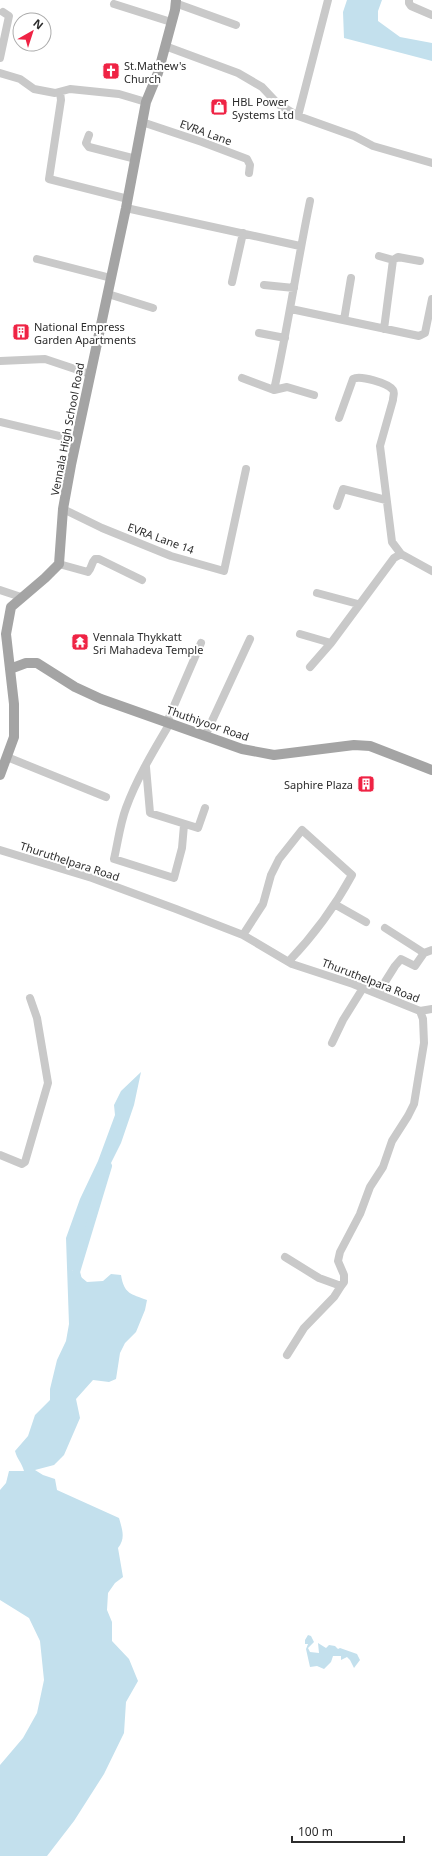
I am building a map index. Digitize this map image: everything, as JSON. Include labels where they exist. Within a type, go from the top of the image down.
[{"type":"main road","name":"Vennala High School Road","points":[[58,564],[63,509],[76,440],[127,203],[146,102],[158,73],[176,2]]},
{"type":"main road","points":[[0,775],[14,737],[14,704],[6,634],[11,607],[45,578],[58,564]]},
{"type":"main road","name":"Thuthiyoor Road","points":[[10,669],[26,663],[37,663],[75,687],[101,699],[242,749],[274,755],[354,745],[370,746],[432,770]]},
{"type":"street","points":[[298,116],[328,0]]},
{"type":"street","points":[[409,0],[411,6],[432,15]]},
{"type":"street","points":[[176,2],[236,25]]},
{"type":"street","points":[[114,4],[171,22]]},
{"type":"street","points":[[0,58],[9,16],[3,12]]},
{"type":"street","points":[[165,46],[238,73],[262,87],[278,104],[298,116],[354,136],[373,146],[432,163]]},
{"type":"street","points":[[0,73],[20,79],[34,89],[55,93],[70,89],[119,94],[146,102]]},
{"type":"street","points":[[60,92],[61,100],[49,178],[127,203],[300,246]]},
{"type":"street","name":"EVRA Lane","points":[[142,122],[196,139],[247,159],[250,164],[248,173]]},
{"type":"street","points":[[89,135],[86,143],[89,147],[136,159]]},
{"type":"street","points":[[274,390],[285,338],[300,246],[310,201]]},
{"type":"street","points":[[232,282],[243,233]]},
{"type":"street","points":[[379,256],[393,260],[398,257],[420,261]]},
{"type":"street","points":[[37,259],[111,278]]},
{"type":"street","points":[[384,329],[393,260]]},
{"type":"street","points":[[344,320],[351,278]]},
{"type":"street","points":[[264,285],[294,288]]},
{"type":"street","points":[[108,294],[153,308]]},
{"type":"street","points":[[290,309],[419,336],[424,333],[432,299]]},
{"type":"street","points":[[259,333],[285,338]]},
{"type":"street","points":[[0,361],[45,359],[90,374]]},
{"type":"street","points":[[339,418],[353,379],[358,377],[384,384],[393,390],[393,400],[380,446],[392,542],[401,554],[432,571]]},
{"type":"street","points":[[242,378],[274,390],[287,387],[314,395]]},
{"type":"street","points":[[0,422],[76,440]]},
{"type":"street","name":"EVRA Lane 14","points":[[63,509],[102,528],[171,556],[224,571],[246,469]]},
{"type":"street","points":[[337,506],[343,489],[386,500]]},
{"type":"street","points":[[310,667],[356,610],[358,604],[394,558],[401,554]]},
{"type":"street","points":[[58,564],[88,572],[91,569],[95,559],[142,580]]},
{"type":"street","points":[[0,590],[21,597]]},
{"type":"street","points":[[317,594],[358,604]]},
{"type":"street","points":[[300,634],[330,642]]},
{"type":"street","points":[[205,736],[250,639]]},
{"type":"street","points":[[184,825],[182,848],[174,878],[114,859],[122,823],[134,791],[168,722],[201,643]]},
{"type":"street","points":[[7,757],[106,797]]},
{"type":"street","points":[[146,766],[150,813],[184,825],[198,828],[205,808]]},
{"type":"street","points":[[134,791],[148,794]]},
{"type":"street","points":[[243,935],[263,904],[271,874],[279,859],[302,830],[352,875],[336,905],[310,940],[289,961]]},
{"type":"street","name":"Thuruthelpara Road","points":[[0,850],[92,878],[243,935],[289,961],[420,1011],[423,1019],[424,1043],[414,1104],[392,1141],[383,1166],[370,1187],[360,1214],[340,1252],[338,1261],[344,1275],[344,1282],[341,1286]]},
{"type":"street","points":[[336,905],[366,922]]},
{"type":"street","points":[[378,994],[401,959],[415,966],[428,951],[385,928]]},
{"type":"street","points":[[332,1043],[343,1020],[363,988]]},
{"type":"street","points":[[0,1155],[22,1164],[25,1162],[48,1083],[37,1018],[30,998]]},
{"type":"street","points":[[420,1011],[432,1009]]},
{"type":"street","points":[[285,1258],[319,1278],[341,1286],[334,1297],[304,1328],[287,1355]]},
{"type":"water","points":[[347,0],[382,0],[378,11],[378,21],[400,37],[432,43],[432,61],[344,38],[343,12]]},
{"type":"water","points":[[141,1072],[134,1105],[121,1143],[103,1179],[76,1267],[72,1271],[75,1277],[81,1277],[87,1282],[103,1281],[111,1274],[121,1275],[126,1290],[147,1300],[145,1310],[136,1332],[125,1343],[120,1353],[116,1379],[109,1382],[93,1380],[76,1399],[80,1418],[64,1455],[54,1465],[35,1470],[43,1475],[55,1479],[57,1490],[119,1518],[123,1537],[118,1548],[123,1577],[115,1583],[108,1593],[107,1610],[112,1622],[112,1641],[129,1659],[138,1681],[126,1702],[124,1733],[104,1774],[74,1821],[47,1856],[0,1856],[0,1765],[23,1738],[37,1713],[44,1680],[40,1641],[29,1618],[0,1600],[0,1490],[6,1483],[9,1471],[24,1471],[15,1451],[28,1436],[35,1415],[50,1400],[50,1389],[57,1360],[66,1341],[69,1324],[66,1238],[80,1199],[98,1161],[115,1115],[114,1105],[121,1091]]},
{"type":"water","points":[[308,1635],[311,1636],[314,1642],[308,1648],[310,1652],[319,1653],[318,1643],[326,1648],[329,1645],[335,1646],[338,1649],[340,1648],[357,1654],[360,1660],[354,1668],[347,1657],[341,1660],[341,1656],[333,1656],[331,1662],[324,1669],[317,1666],[310,1667],[306,1649],[308,1644],[305,1644],[305,1640]]},
{"type":"waterway","points":[[80,1288],[76,1272],[108,1166]]},
{"type":"place","name":"St.Mathew's Church","points":[[111,71]]},
{"type":"place","name":"HBL Power Systems Ltd","points":[[219,107]]},
{"type":"place","name":"National Empress Garden Apartments","points":[[21,332]]},
{"type":"place","name":"Vennala Thykkatt Sri Mahadeva Temple","points":[[80,642]]},
{"type":"place","name":"Saphire Plaza","points":[[366,784]]}]
